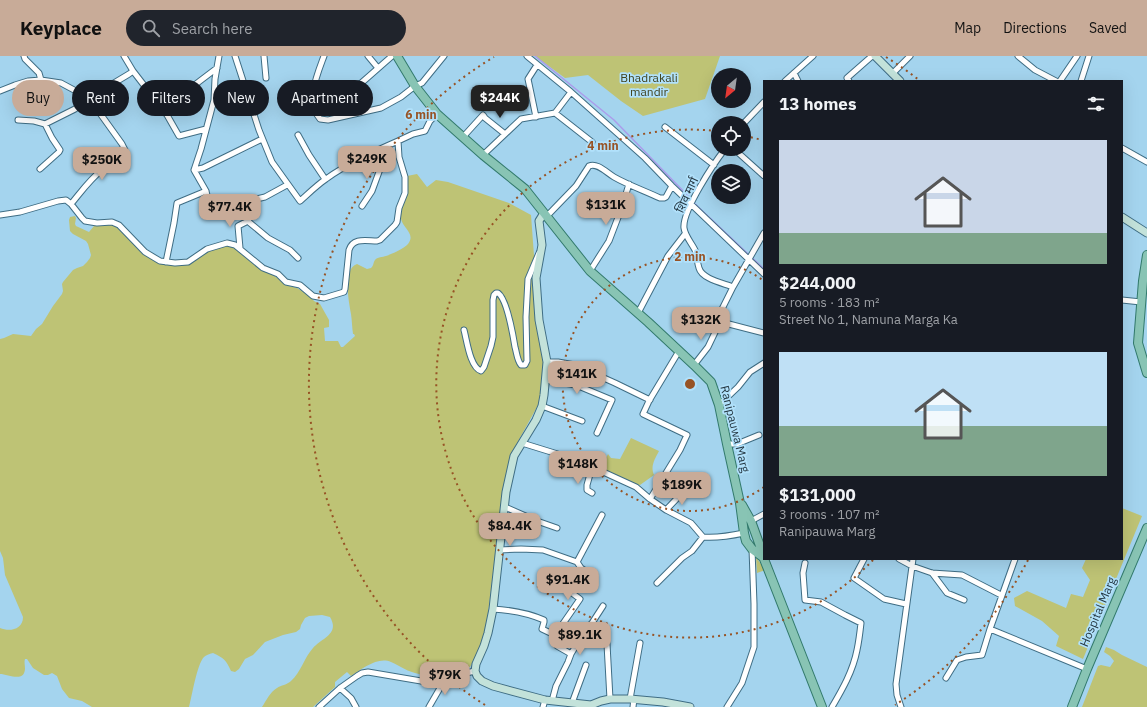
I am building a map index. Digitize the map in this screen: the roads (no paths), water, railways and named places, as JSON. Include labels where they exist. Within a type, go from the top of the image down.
[{"type":"main road","name":"Ranipauwa Marg","points":[[396,56],[415,86],[436,114],[525,190],[546,214],[590,272],[638,313],[711,382],[719,405],[740,503]]},
{"type":"main road","points":[[875,56],[898,80]]},
{"type":"main road","points":[[546,214],[539,221],[542,245],[536,278],[539,320],[547,362],[542,406],[536,420],[514,456],[506,492],[494,609],[475,671],[477,676],[488,684],[546,703],[572,703],[591,706],[601,701],[610,699],[632,699],[690,707]]},
{"type":"main road","points":[[1123,218],[1147,233]]},
{"type":"main road","points":[[1147,255],[1143,281],[1138,344],[1147,373]]},
{"type":"main road","points":[[740,503],[751,521],[763,555]]},
{"type":"main road","points":[[740,503],[746,541],[752,549],[763,557]]},
{"type":"main road","name":"Hospital Marg","points":[[1072,707],[1147,528]]},
{"type":"main road","points":[[764,560],[822,707]]},
{"type":"street","points":[[24,56],[25,59],[39,73],[40,80]]},
{"type":"street","points":[[124,56],[133,71],[161,106],[179,136],[206,128]]},
{"type":"street","points":[[219,56],[215,78],[214,100],[194,170],[206,191],[209,204],[213,209],[265,197],[287,184]]},
{"type":"street","points":[[234,56],[262,139],[272,162],[300,201],[343,167],[365,155],[412,134],[424,131],[436,114]]},
{"type":"street","points":[[264,56],[266,78]]},
{"type":"street","points":[[316,80],[324,56]]},
{"type":"street","points":[[368,56],[378,68]]},
{"type":"street","points":[[365,80],[392,56]]},
{"type":"street","points":[[373,110],[381,108],[422,83],[444,56]]},
{"type":"street","points":[[527,56],[537,66],[571,92],[645,158],[763,273]]},
{"type":"street","points":[[786,80],[813,56]]},
{"type":"street","points":[[848,80],[847,78],[872,56]]},
{"type":"street","points":[[892,74],[910,56]]},
{"type":"street","points":[[1018,56],[1034,70],[1054,80]]},
{"type":"street","points":[[1061,80],[1077,56]]},
{"type":"street","points":[[1081,80],[1089,56]]},
{"type":"street","points":[[536,117],[528,79],[537,66]]},
{"type":"street","points":[[201,80],[217,68]]},
{"type":"street","points":[[119,80],[133,71]]},
{"type":"street","points":[[794,73],[798,80]]},
{"type":"street","points":[[0,90],[12,86]]},
{"type":"street","points":[[483,155],[521,119],[555,113],[571,92]]},
{"type":"street","points":[[750,116],[763,105]]},
{"type":"street","points":[[18,120],[34,121],[45,124],[72,110]]},
{"type":"street","points":[[555,113],[592,142]]},
{"type":"street","points":[[463,137],[483,115],[505,134]]},
{"type":"street","points":[[71,204],[91,179],[125,154],[122,144],[102,116]]},
{"type":"street","points":[[317,116],[320,120],[328,120],[346,116]]},
{"type":"street","points":[[40,169],[60,150],[45,124]]},
{"type":"street","points":[[665,127],[713,164]]},
{"type":"street","points":[[298,135],[325,180]]},
{"type":"street","points":[[194,170],[203,168],[262,139]]},
{"type":"street","points":[[0,215],[20,212],[66,200],[85,221],[97,223],[112,222],[119,225],[145,252],[156,259],[175,263],[188,262],[208,249],[227,243],[240,248],[266,270],[278,274],[288,283],[298,284],[313,296],[324,298],[344,292],[346,289],[350,246],[357,241],[380,240],[397,222],[399,208],[405,193],[406,185],[399,157],[398,141]]},
{"type":"street","points":[[1123,149],[1147,162]]},
{"type":"street","points":[[362,206],[372,191],[383,161],[365,155]]},
{"type":"street","points":[[742,156],[763,175]]},
{"type":"street","points":[[546,214],[576,186],[591,164],[629,184],[664,198],[672,186]]},
{"type":"street","name":"शिव मार्ग","points":[[685,234],[684,226],[691,204],[711,170]]},
{"type":"street","points":[[590,272],[609,241],[629,184]]},
{"type":"street","points":[[166,262],[177,202],[206,191]]},
{"type":"street","points":[[239,203],[243,215],[248,221],[268,238],[290,250],[298,258]]},
{"type":"street","points":[[240,248],[238,226],[248,221]]},
{"type":"street","points":[[638,313],[668,256],[685,234],[696,251],[701,273],[711,279],[733,287]]},
{"type":"street","points":[[694,365],[708,347],[719,324],[720,313],[763,235]]},
{"type":"street","points":[[464,330],[471,357],[477,369],[481,371],[484,367],[493,337],[494,295],[498,293],[502,295],[518,360],[522,365],[525,365],[528,361],[526,317],[528,279],[542,245]]},
{"type":"street","points":[[1123,300],[1141,302]]},
{"type":"street","points":[[719,324],[725,323],[763,333]]},
{"type":"street","points":[[650,499],[680,450],[687,435],[643,414],[679,351]]},
{"type":"street","points":[[547,362],[575,365],[650,400]]},
{"type":"street","points":[[719,405],[738,387],[750,372],[763,364]]},
{"type":"street","points":[[546,380],[576,385],[612,400],[597,433]]},
{"type":"street","points":[[542,406],[582,421]]},
{"type":"street","points":[[727,444],[737,444],[759,435]]},
{"type":"street","points":[[522,443],[577,460],[636,487],[666,510],[691,523],[703,537],[726,536],[744,533]]},
{"type":"street","points":[[592,467],[587,485],[587,490],[592,493]]},
{"type":"street","points":[[666,510],[685,490]]},
{"type":"street","points":[[505,507],[557,528]]},
{"type":"street","points":[[577,562],[602,515]]},
{"type":"street","points":[[751,521],[763,515]]},
{"type":"street","points":[[657,583],[682,558],[692,551],[703,537]]},
{"type":"street","points":[[728,707],[742,683],[754,647],[752,549]]},
{"type":"street","points":[[500,550],[543,550],[577,562],[584,570],[574,586],[572,593],[580,599],[562,625],[561,638],[557,646],[571,654]]},
{"type":"street","points":[[863,560],[854,578],[884,599],[906,604]]},
{"type":"street","points":[[901,560],[912,566],[932,573],[962,575],[1001,596]]},
{"type":"street","points":[[902,707],[897,694],[896,684],[913,560]]},
{"type":"street","points":[[946,678],[957,660],[982,655],[1015,560]]},
{"type":"street","points":[[805,563],[803,573],[805,600],[821,602],[860,623],[857,651],[849,674],[832,707]]},
{"type":"street","points":[[932,573],[947,592],[964,600]]},
{"type":"street","points":[[546,703],[571,654],[586,629],[592,623],[603,606]]},
{"type":"street","points":[[494,609],[529,614],[544,620],[542,629],[561,638]]},
{"type":"street","points":[[990,629],[1087,669]]},
{"type":"street","points":[[633,707],[632,699],[640,643]]},
{"type":"street","points":[[607,644],[610,699]]},
{"type":"street","points":[[572,703],[586,665]]},
{"type":"street","points":[[319,707],[324,705],[340,688],[362,673],[368,672],[427,682],[475,671]]},
{"type":"street","points":[[429,707],[440,688],[439,679]]},
{"type":"street","points":[[340,688],[351,698],[356,707]]},
{"type":"waterway","points":[[535,56],[614,120],[691,199]]},
{"type":"waterway","points":[[693,202],[763,268]]},
{"type":"park label","name":"Bhadrakali mandir","points":[[649,85]]}]
